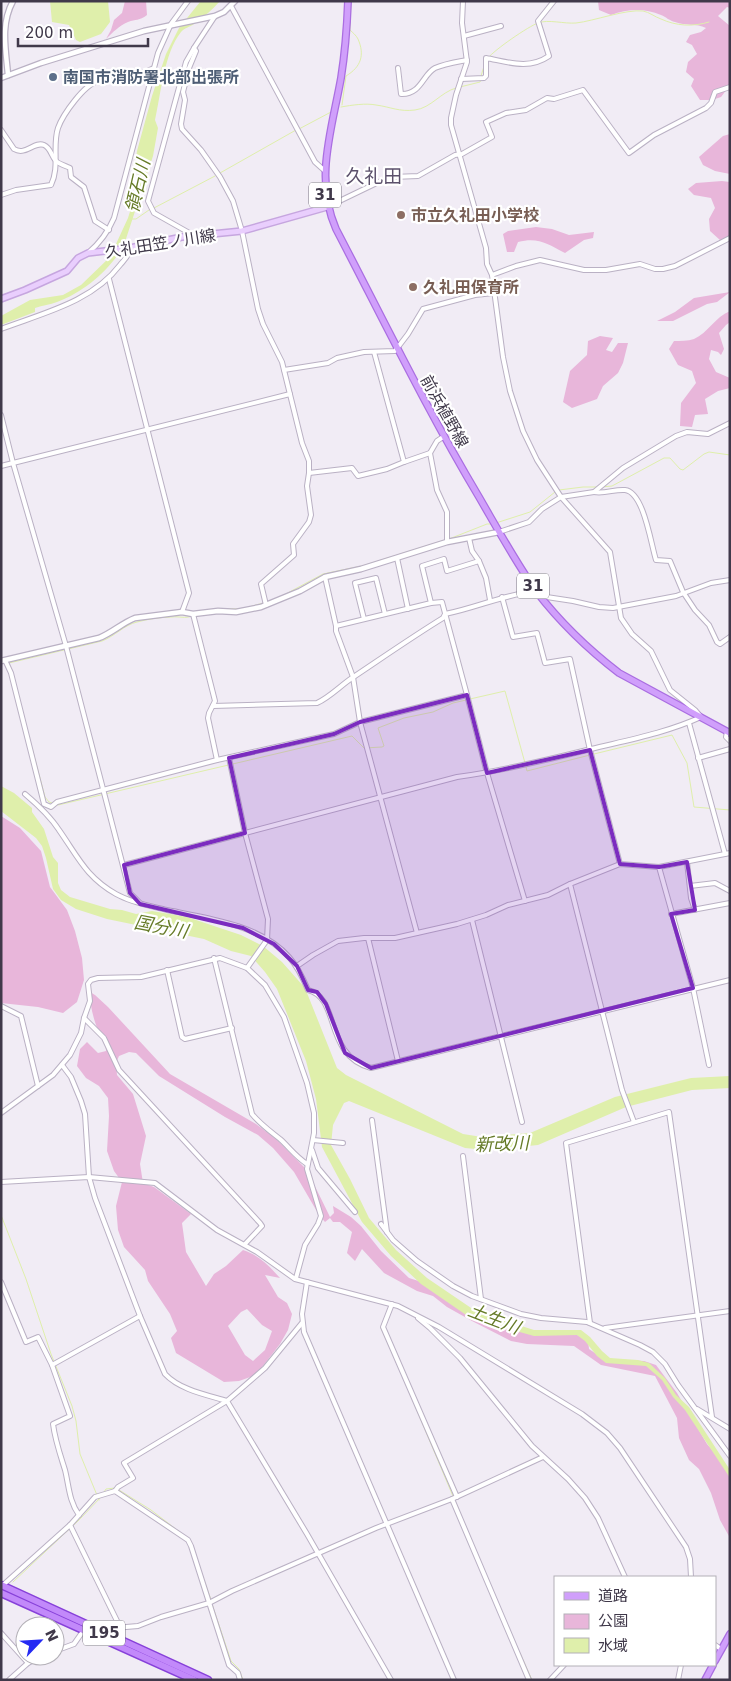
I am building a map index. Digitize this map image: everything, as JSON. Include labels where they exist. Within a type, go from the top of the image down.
[{"type":"highway","name":"195","points":[[2,1588],[194,1680]]},
{"type":"highway","name":"195","points":[[90,1629],[208,1680]]},
{"type":"main road","name":"前浜植野線","points":[[348,1],[342,75],[325,171],[325,188],[328,207],[336,230],[396,348],[443,437],[499,532],[539,594],[603,661],[619,673],[728,732]]},
{"type":"main road","name":"久礼田笠ノ川線","points":[[1,299],[67,271],[78,258],[91,253],[242,231],[328,207]]},
{"type":"main road","points":[[716,1659],[729,1635]]},
{"type":"main road","points":[[705,1680],[712,1666]]},
{"type":"street","points":[[8,75],[4,29],[5,18],[13,1]]},
{"type":"street","points":[[91,253],[109,230],[114,218],[158,52],[171,24],[188,1]]},
{"type":"street","points":[[124,865],[457,777],[487,773],[644,737],[689,723],[701,717],[670,690],[651,651],[624,626],[620,618],[610,552],[561,497],[537,460],[521,426],[510,391],[492,275],[487,264],[486,248],[458,154],[451,118],[467,60],[462,23],[463,1]]},
{"type":"street","points":[[461,79],[484,78],[486,76],[486,58],[523,64],[537,64],[549,56],[538,21],[554,1]]},
{"type":"street","points":[[1,78],[41,63],[144,31],[213,17],[224,12],[233,3],[315,162],[325,171]]},
{"type":"street","points":[[198,236],[189,234],[154,213],[148,201],[186,62],[213,17]]},
{"type":"street","points":[[464,36],[501,26]]},
{"type":"street","points":[[194,48],[196,51],[188,68],[182,92],[185,100],[181,124],[182,129],[201,150],[227,187],[233,201],[242,231],[260,316],[284,370],[302,443],[309,461],[307,486],[309,522],[294,544],[294,556],[261,584],[266,606]]},
{"type":"street","points":[[398,68],[400,94],[405,94],[423,83],[434,68],[467,60]]},
{"type":"street","points":[[1,195],[16,190],[51,185],[56,161],[58,128],[83,91],[96,82],[128,78],[154,68]]},
{"type":"street","points":[[328,207],[383,180],[393,177],[418,176],[492,137],[486,122],[506,113],[526,110],[547,98],[554,100],[583,90],[629,153],[654,135],[706,108],[711,103],[715,92],[730,86]]},
{"type":"street","points":[[1,130],[14,149],[22,152],[40,144],[44,145],[49,149],[56,161],[70,168],[72,177],[80,182],[88,194],[94,221],[109,230]]},
{"type":"street","points":[[492,275],[540,260],[584,270],[620,268],[640,264],[663,270],[675,266],[730,238]]},
{"type":"street","points":[[1,329],[76,301],[109,278],[130,252],[129,248]]},
{"type":"street","points":[[109,278],[189,593],[182,612]]},
{"type":"street","points":[[284,370],[328,363],[344,356],[395,351],[423,309],[475,295],[494,293]]},
{"type":"street","points":[[374,352],[404,462]]},
{"type":"street","points":[[1,466],[290,394]]},
{"type":"street","points":[[1,415],[66,646],[130,892],[140,904]]},
{"type":"street","points":[[594,492],[623,468],[676,436],[687,432],[708,434],[730,423]]},
{"type":"street","points":[[309,473],[352,468],[358,476],[387,469],[430,453],[437,441],[443,437]]},
{"type":"street","points":[[430,453],[437,490],[447,512],[447,542]]},
{"type":"street","points":[[467,695],[360,722],[334,734],[217,760],[57,802],[51,807],[44,804],[11,673],[3,660],[107,635],[135,618],[182,612],[193,614],[218,611],[236,612],[266,606],[305,589],[325,577],[361,569],[447,542],[499,532],[529,522],[542,509],[561,497],[626,490],[637,497],[656,560],[670,561],[684,592],[695,610],[708,625],[717,642],[720,644],[730,637]]},
{"type":"street","points":[[469,538],[472,551],[479,561],[486,578],[490,600]]},
{"type":"street","points":[[397,558],[408,609]]},
{"type":"street","points":[[431,604],[422,566],[444,559],[447,570],[479,561]]},
{"type":"street","points":[[325,577],[336,631],[353,678],[360,722],[417,933]]},
{"type":"street","points":[[364,619],[355,583],[376,578],[385,614]]},
{"type":"street","points":[[213,706],[317,703],[443,618],[445,614],[476,606],[490,600],[539,594],[599,608],[619,607],[676,596],[711,582],[730,580]]},
{"type":"street","points":[[502,598],[513,637],[537,633],[545,664],[570,659],[590,750],[620,864]]},
{"type":"street","points":[[336,626],[442,602],[487,773],[525,901]]},
{"type":"street","points":[[193,614],[215,701],[208,718],[217,760]]},
{"type":"street","points":[[297,966],[338,942],[368,938],[395,938],[472,920],[508,905],[548,895],[620,864],[659,867],[727,854],[689,723]]},
{"type":"street","points":[[728,732],[726,737],[730,741]]},
{"type":"street","points":[[698,758],[730,749]]},
{"type":"street","points":[[229,758],[245,833],[268,919],[267,939],[247,968]]},
{"type":"street","points":[[25,794],[47,815],[85,869],[118,896],[140,904],[243,928],[267,939],[289,956],[297,966],[308,990],[317,992],[326,1004],[337,1037],[345,1053],[352,1060],[370,1068],[730,980]]},
{"type":"street","points":[[687,862],[691,898],[695,910]]},
{"type":"street","points":[[659,867],[693,988],[709,1065]]},
{"type":"street","points":[[690,886],[715,883],[730,891]]},
{"type":"street","points":[[570,884],[622,1090],[634,1122]]},
{"type":"street","points":[[671,914],[730,903]]},
{"type":"street","points":[[472,920],[522,1122]]},
{"type":"street","points":[[368,938],[398,1061]]},
{"type":"street","points":[[214,958],[252,1114],[281,1140],[294,1155],[307,1164]]},
{"type":"street","points":[[1,1113],[38,1086],[62,1065],[76,1044],[90,1002],[88,984],[91,980],[98,978],[141,977],[214,958],[220,958],[247,968],[265,986],[284,1017],[312,1101],[315,1122],[307,1164],[308,1176],[321,1216],[306,1245],[296,1278]]},
{"type":"street","points":[[167,970],[182,1037],[185,1039],[232,1028]]},
{"type":"street","points":[[1,1006],[21,1016],[38,1086]]},
{"type":"street","points":[[84,1018],[104,1038],[119,1070],[260,1223],[262,1226],[245,1244]]},
{"type":"street","points":[[62,1065],[71,1077],[85,1114],[89,1178],[95,1198],[140,1316],[165,1374],[171,1381],[194,1391],[227,1401],[391,1680]]},
{"type":"street","points":[[590,1323],[566,1143],[669,1112],[712,1417]]},
{"type":"street","points":[[372,1120],[387,1234]]},
{"type":"street","points":[[313,1140],[343,1143]]},
{"type":"street","points":[[312,1145],[318,1168],[355,1212]]},
{"type":"street","points":[[463,1156],[481,1300]]},
{"type":"street","points":[[1,1182],[89,1178],[155,1183],[218,1230],[245,1244],[296,1278],[392,1304],[439,1327],[582,1414],[607,1433],[620,1448],[686,1547],[690,1559],[691,1576]]},
{"type":"street","points":[[381,1224],[387,1234],[417,1262],[436,1276],[481,1300],[508,1310],[541,1318],[590,1323],[640,1345],[659,1358],[730,1456]]},
{"type":"street","points":[[1,1282],[26,1342],[38,1337],[52,1365],[70,1416],[53,1424],[55,1440],[66,1472],[72,1507],[79,1515]]},
{"type":"street","points":[[307,1282],[302,1323],[304,1332],[454,1680]]},
{"type":"street","points":[[392,1304],[383,1327],[457,1497]]},
{"type":"street","points":[[602,1328],[730,1311]]},
{"type":"street","points":[[410,1312],[430,1328],[460,1358],[532,1446],[568,1479],[585,1498],[598,1518],[625,1576]]},
{"type":"street","points":[[52,1365],[140,1316]]},
{"type":"street","points":[[115,1492],[118,1487],[133,1478],[124,1463],[227,1401],[265,1368],[302,1323]]},
{"type":"street","points":[[695,1408],[730,1429]]},
{"type":"street","points":[[65,1647],[74,1644],[81,1634],[100,1623],[114,1628],[138,1626],[209,1603],[387,1524],[457,1497],[544,1457]]},
{"type":"street","points":[[2,1588],[70,1525],[95,1497],[108,1492],[115,1492],[188,1540],[229,1666],[238,1673],[240,1680]]},
{"type":"street","points":[[452,1499],[529,1680]]},
{"type":"street","points":[[70,1525],[120,1627]]},
{"type":"street","points":[[1,1633],[15,1649]]},
{"type":"street","points":[[716,1646],[721,1649]]},
{"type":"street","points":[[9,1680],[25,1666]]},
{"type":"street","points":[[550,1680],[563,1666]]},
{"type":"street","points":[[678,1680],[681,1666]]},
{"type":"highlighted area","points":[[467,695],[487,773],[590,750],[620,864],[659,867],[687,862],[695,910],[671,914],[693,988],[371,1068],[345,1053],[326,1004],[317,992],[308,990],[297,966],[274,944],[243,928],[140,904],[130,893],[124,865],[245,833],[229,758],[334,734],[360,722]]},
{"type":"green space","points":[[125,1],[146,1],[147,15],[116,29],[106,39],[114,20],[122,13]]},
{"type":"green space","points":[[598,1],[730,1],[730,8],[727,7],[718,16],[730,26],[730,85],[721,97],[712,100],[700,100],[691,86],[694,79],[686,72],[688,62],[697,54],[692,45],[686,42],[690,35],[701,32],[706,28],[671,21],[663,16],[642,10],[624,11],[611,15],[599,10]]},
{"type":"green space","points":[[730,134],[730,174],[715,171],[703,165],[699,157],[723,136]]},
{"type":"green space","points":[[730,182],[730,238],[720,240],[710,231],[709,219],[715,208],[711,198],[694,195],[688,189],[696,183]]},
{"type":"green space","points":[[536,227],[552,229],[569,235],[594,232],[593,238],[584,240],[565,253],[543,242],[532,240],[518,242],[514,252],[507,252],[503,234],[508,231]]},
{"type":"green space","points":[[730,292],[717,302],[707,304],[673,321],[657,321],[675,312],[694,298]]},
{"type":"green space","points":[[730,311],[730,322],[719,333],[724,349],[721,355],[711,350],[709,359],[716,372],[730,378],[730,388],[718,391],[705,399],[708,414],[695,415],[692,427],[680,426],[681,403],[696,383],[692,371],[678,365],[669,349],[674,341],[694,339],[699,336],[720,317]]},
{"type":"green space","points":[[600,336],[613,338],[606,350],[612,352],[618,343],[628,343],[623,363],[618,373],[603,386],[597,399],[572,408],[563,402],[570,371],[587,355],[588,341]]},
{"type":"green space","points":[[1,816],[20,828],[41,851],[50,887],[67,910],[75,931],[82,958],[84,980],[77,1002],[63,1013],[38,1007],[1,1003]]},
{"type":"green space","points":[[90,992],[108,1007],[170,1074],[256,1124],[276,1139],[307,1170],[330,1217],[334,1213],[333,1206],[351,1217],[361,1226],[381,1251],[409,1278],[428,1284],[472,1315],[508,1329],[575,1334],[588,1340],[589,1349],[604,1359],[644,1361],[656,1365],[677,1393],[707,1444],[730,1470],[730,1538],[720,1520],[711,1493],[699,1469],[689,1460],[679,1438],[677,1418],[655,1376],[601,1365],[574,1346],[527,1344],[511,1341],[447,1307],[433,1296],[417,1291],[384,1273],[362,1249],[355,1261],[347,1253],[352,1232],[340,1222],[333,1222],[330,1218],[325,1222],[294,1172],[273,1148],[258,1135],[159,1076],[136,1053],[129,1052],[119,1056],[116,1063],[117,1075],[133,1094],[146,1136],[140,1164],[143,1183],[154,1187],[191,1214],[182,1223],[186,1252],[206,1286],[214,1274],[243,1250],[259,1258],[280,1278],[265,1275],[278,1297],[287,1303],[292,1314],[288,1330],[280,1344],[256,1375],[239,1381],[224,1382],[176,1353],[171,1338],[177,1331],[170,1314],[148,1281],[145,1270],[124,1247],[118,1230],[116,1206],[122,1182],[114,1171],[107,1151],[108,1098],[99,1086],[86,1078],[77,1066],[80,1049],[87,1042],[98,1053],[106,1051],[104,1041],[93,1016]],"holes":[[[247,1309],[262,1325],[272,1331],[265,1350],[253,1361],[245,1355],[228,1326],[241,1312]]]},
{"type":"water","points":[[50,1],[108,1],[110,22],[101,34],[80,42],[76,40],[69,25],[52,22]]},
{"type":"water","name":"領石川","points":[[220,1],[201,19],[182,31],[171,51],[164,74],[155,120],[158,128],[153,156],[124,245],[104,271],[77,292],[54,303],[35,308],[35,312],[1,325],[1,316],[30,300],[63,295],[81,285],[110,257],[128,218],[133,202],[138,172],[135,165],[137,151],[166,54],[179,28],[200,2]]},
{"type":"water","points":[[1,786],[14,793],[32,808],[32,812],[44,829],[53,857],[58,863],[58,883],[61,890],[70,897],[110,909],[136,914],[152,911],[187,917],[241,935],[263,946],[282,962],[305,988],[337,1068],[346,1075],[463,1134],[482,1137],[530,1133],[615,1097],[691,1078],[730,1076],[730,1088],[692,1090],[626,1107],[538,1145],[486,1150],[465,1148],[349,1101],[344,1103],[333,1125],[331,1145],[369,1218],[396,1250],[427,1278],[477,1312],[534,1330],[581,1330],[610,1358],[638,1360],[649,1363],[665,1378],[676,1395],[689,1407],[730,1470],[730,1478],[685,1410],[673,1397],[662,1380],[646,1366],[606,1363],[577,1335],[534,1336],[472,1319],[421,1284],[391,1256],[362,1222],[322,1147],[316,1099],[306,1061],[277,989],[265,972],[251,956],[231,951],[204,939],[107,919],[76,909],[61,900],[53,889],[42,846],[36,838],[1,811]]},
{"type":"waterway","points":[[342,105],[346,76],[358,65],[361,55],[358,39],[350,30],[351,1]]},
{"type":"waterway","points":[[488,58],[520,33],[542,22],[576,23],[636,11],[643,11],[667,21],[685,25],[709,22]]},
{"type":"waterway","points":[[481,76],[485,63]]},
{"type":"waterway","points":[[460,87],[480,82],[481,80]]},
{"type":"waterway","points":[[341,107],[368,104],[400,110],[415,110],[421,109],[456,88]]},
{"type":"waterway","points":[[299,129],[331,112]]},
{"type":"waterway","points":[[220,173],[296,130]]},
{"type":"waterway","points":[[154,208],[215,176]]},
{"type":"waterway","name":"領石川","points":[[132,219],[136,219],[149,210]]},
{"type":"waterway","points":[[601,487],[612,486],[664,458],[670,458],[683,470],[709,452],[730,455]]},
{"type":"waterway","points":[[559,490],[597,487]]},
{"type":"waterway","points":[[496,523],[530,512],[555,492]]},
{"type":"waterway","points":[[449,539],[487,524],[492,524]]},
{"type":"waterway","points":[[284,595],[323,574],[362,566],[445,540]]},
{"type":"waterway","points":[[249,607],[274,600]]},
{"type":"waterway","points":[[204,611],[218,609]]},
{"type":"waterway","points":[[227,609],[240,609]]},
{"type":"waterway","points":[[9,663],[102,641],[137,622],[159,618],[192,616]]},
{"type":"waterway","points":[[470,699],[505,691],[525,763]]},
{"type":"waterway","points":[[56,804],[352,736],[364,748],[382,747],[384,746],[378,728],[404,718],[433,712],[453,703],[466,700]]},
{"type":"waterway","points":[[594,754],[672,735],[687,763],[694,807],[730,810]]},
{"type":"waterway","points":[[32,748],[45,797],[52,803]]},
{"type":"waterway","points":[[526,767],[527,771],[590,755]]},
{"type":"waterway","points":[[1,1215],[26,1279],[51,1354],[72,1406],[80,1454],[99,1500]]},
{"type":"waterway","points":[[381,1328],[397,1364]]},
{"type":"waterway","points":[[405,1382],[500,1608]]},
{"type":"waterway","points":[[104,1492],[106,1489],[115,1488]]},
{"type":"waterway","points":[[119,1490],[151,1510],[181,1533]]},
{"type":"waterway","points":[[13,1582],[102,1496]]},
{"type":"waterway","points":[[201,1571],[211,1600]]},
{"type":"waterway","points":[[212,1604],[231,1661],[239,1669],[243,1680]]},
{"type":"waterway","points":[[520,1653],[532,1680]]},
{"type":"place","name":"南国市消防署北部出張所","points":[[53,77]]},
{"type":"place","name":"市立久礼田小学校","points":[[401,215]]},
{"type":"place","name":"久礼田保育所","points":[[413,287]]},
{"type":"district","name":"久礼田","points":[[374,176]]},
{"type":"water label","name":"国分川","points":[[161,927]]},
{"type":"water label","name":"新改川","points":[[502,1144]]},
{"type":"water label","name":"土生川","points":[[494,1319]]}]
